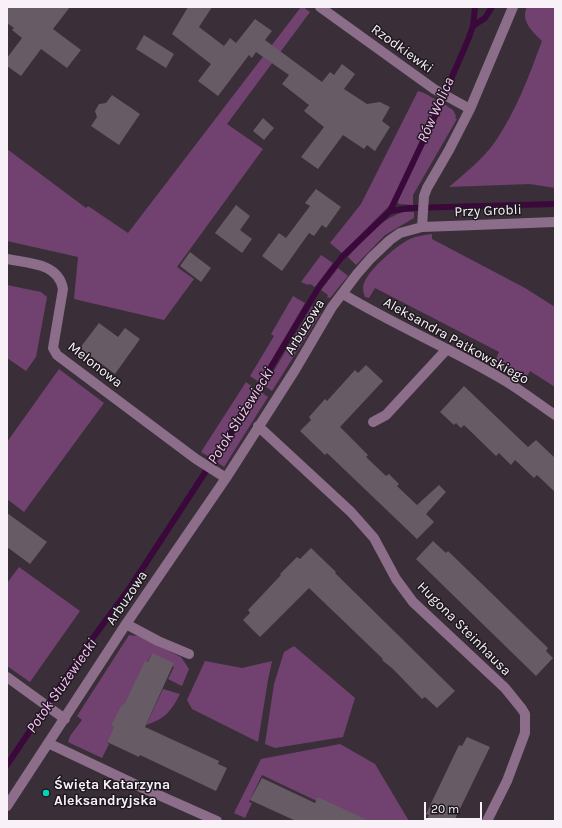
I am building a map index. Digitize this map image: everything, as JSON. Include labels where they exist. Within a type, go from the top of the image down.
[{"type":"street","name":"Rzodkiewki","points":[[320,7],[434,88],[465,106]]},
{"type":"street","points":[[422,224],[424,196],[427,188],[449,150],[465,106],[513,7]]},
{"type":"street","name":"Przy Grobli","points":[[422,224],[555,222]]},
{"type":"street","name":"Arbuzowa","points":[[7,806],[48,743],[61,717],[126,624],[223,476],[258,426],[295,370],[332,308],[367,263],[390,240],[400,233],[422,224]]},
{"type":"street","name":"Melonowa","points":[[7,259],[46,267],[54,272],[62,282],[63,289],[53,348],[57,355],[196,459],[223,476]]},
{"type":"street","name":"Aleksandra Patkowskiego","points":[[342,294],[507,382],[555,415]]},
{"type":"street","points":[[373,422],[386,415],[447,349]]},
{"type":"street","name":"Hugona Steinhausa","points":[[258,426],[351,512],[374,538],[396,579],[413,602],[505,688],[525,714],[525,733],[518,754],[507,781],[487,821]]},
{"type":"street","points":[[126,624],[189,654]]},
{"type":"street","points":[[7,677],[61,717]]},
{"type":"street","points":[[48,743],[217,821]]},
{"type":"shaded area","points":[[301,7],[310,12],[227,124],[263,149],[177,267],[194,279],[164,320],[74,299],[78,257],[7,241],[7,149],[86,208],[88,206],[128,233]]},
{"type":"shaded area","points":[[527,7],[555,7],[555,188],[530,184],[449,187],[474,166],[495,142],[503,130],[522,93],[542,41],[531,30],[526,22],[525,12]]},
{"type":"shaded area","points":[[418,91],[440,102],[393,202],[342,253],[330,243],[361,204]]},
{"type":"shaded area","points":[[444,104],[453,110],[456,116],[455,118],[457,119],[413,195],[413,205],[399,204],[396,201]]},
{"type":"shaded area","points":[[403,212],[414,212],[414,218],[385,235],[356,265],[348,257],[366,237],[380,225],[395,215]]},
{"type":"shaded area","points":[[432,234],[432,239],[525,288],[555,307],[555,387],[530,371],[524,382],[494,364],[499,352],[375,288],[369,298],[365,297],[363,289],[364,283],[368,276],[385,257],[398,246],[410,239]]},
{"type":"shaded area","points":[[321,255],[333,263],[315,287],[301,282]]},
{"type":"shaded area","points":[[338,268],[348,276],[330,298],[327,297],[328,295],[321,290]]},
{"type":"shaded area","points":[[7,285],[41,292],[47,297],[36,357],[26,371],[7,358]]},
{"type":"shaded area","points":[[293,296],[305,303],[259,382],[250,376],[274,336],[271,334]]},
{"type":"shaded area","points":[[312,306],[321,313],[272,391],[265,386]]},
{"type":"shaded area","points":[[59,369],[104,403],[24,512],[7,499],[7,442]]},
{"type":"shaded area","points":[[246,382],[255,389],[211,458],[201,452]]},
{"type":"shaded area","points":[[261,392],[268,397],[224,467],[217,462]]},
{"type":"shaded area","points":[[19,567],[80,611],[30,682],[7,666],[7,583]]},
{"type":"shaded area","points":[[129,635],[138,636],[181,657],[189,669],[182,686],[168,679],[174,667],[151,655],[107,742],[109,744],[102,758],[68,742],[70,736],[82,720],[77,716]]},
{"type":"shaded area","points":[[294,646],[355,698],[343,737],[275,748],[265,744],[274,684],[284,652]]},
{"type":"shaded area","points":[[205,661],[242,668],[272,661],[258,742],[192,709],[187,700]]},
{"type":"shaded area","points":[[163,689],[180,694],[167,714],[153,723],[146,725]]},
{"type":"shaded area","points":[[340,744],[375,764],[409,821],[359,821],[262,775],[249,802],[252,803],[245,818],[234,813],[261,759]]},
{"type":"building","points":[[7,7],[70,7],[53,29],[81,50],[67,68],[41,49],[21,76],[7,66],[7,58],[22,38],[12,30],[14,28],[7,23]]},
{"type":"building","points":[[188,7],[212,7],[199,27],[224,46],[230,38],[236,43],[255,19],[272,31],[265,40],[322,82],[330,72],[334,75],[342,64],[355,74],[344,89],[367,104],[380,102],[390,107],[382,121],[390,127],[375,151],[367,145],[364,149],[343,135],[318,169],[301,157],[324,127],[304,111],[309,105],[282,84],[289,75],[256,52],[252,58],[249,55],[218,96],[198,81],[211,64],[172,34]]},
{"type":"building","points":[[144,35],[174,54],[166,68],[136,49]]},
{"type":"building","points":[[112,95],[140,114],[119,145],[91,126],[97,117],[95,111],[99,104],[106,103]]},
{"type":"building","points":[[263,118],[274,128],[264,140],[253,131]]},
{"type":"building","points":[[316,189],[341,207],[326,228],[322,225],[314,236],[309,233],[282,271],[262,256],[279,233],[286,238],[310,206],[305,203]]},
{"type":"building","points":[[236,205],[250,216],[240,230],[252,239],[242,253],[215,233]]},
{"type":"building","points":[[190,252],[211,268],[201,282],[180,266]]},
{"type":"building","points":[[99,323],[118,337],[125,328],[140,339],[115,374],[80,348]]},
{"type":"building","points":[[366,365],[383,381],[340,427],[368,455],[366,457],[386,476],[389,474],[399,484],[397,486],[417,505],[439,485],[446,492],[426,514],[434,522],[417,539],[327,453],[325,455],[300,431],[311,420],[309,417],[325,399],[327,401],[355,370],[358,373]]},
{"type":"building","points":[[464,386],[528,447],[536,440],[555,458],[555,492],[537,475],[534,478],[515,460],[511,465],[499,453],[496,456],[464,425],[461,428],[456,423],[454,425],[440,412]]},
{"type":"building","points":[[7,513],[47,542],[30,564],[7,547]]},
{"type":"building","points":[[433,541],[446,553],[448,551],[548,648],[546,651],[553,658],[536,676],[416,559]]},
{"type":"building","points":[[311,548],[455,691],[437,708],[425,697],[422,699],[393,669],[382,660],[383,659],[309,588],[260,637],[243,620],[250,613],[248,610],[281,575],[280,574],[297,557],[300,559]]},
{"type":"building","points":[[152,653],[174,663],[145,727],[219,761],[218,764],[227,768],[216,791],[140,755],[139,757],[107,742],[114,727],[111,726],[122,704],[124,705],[145,661],[148,662]]},
{"type":"building","points":[[467,737],[490,747],[454,821],[427,821],[429,815],[426,814],[459,745],[462,746]]},
{"type":"building","points":[[262,778],[315,803],[318,797],[369,821],[296,821],[250,800]]},
{"type":"waterway","name":"Rów Wolica","points":[[390,211],[435,116],[468,40],[473,26],[475,7]]},
{"type":"waterway","points":[[473,26],[485,18],[492,7]]},
{"type":"waterway","name":"Potok Służewiecki","points":[[7,765],[87,646],[131,586],[236,425],[319,287],[342,257],[390,211],[410,208],[555,204]]},
{"type":"place","name":"Święta Katarzyna Aleksandryjska","points":[[46,793]]}]
